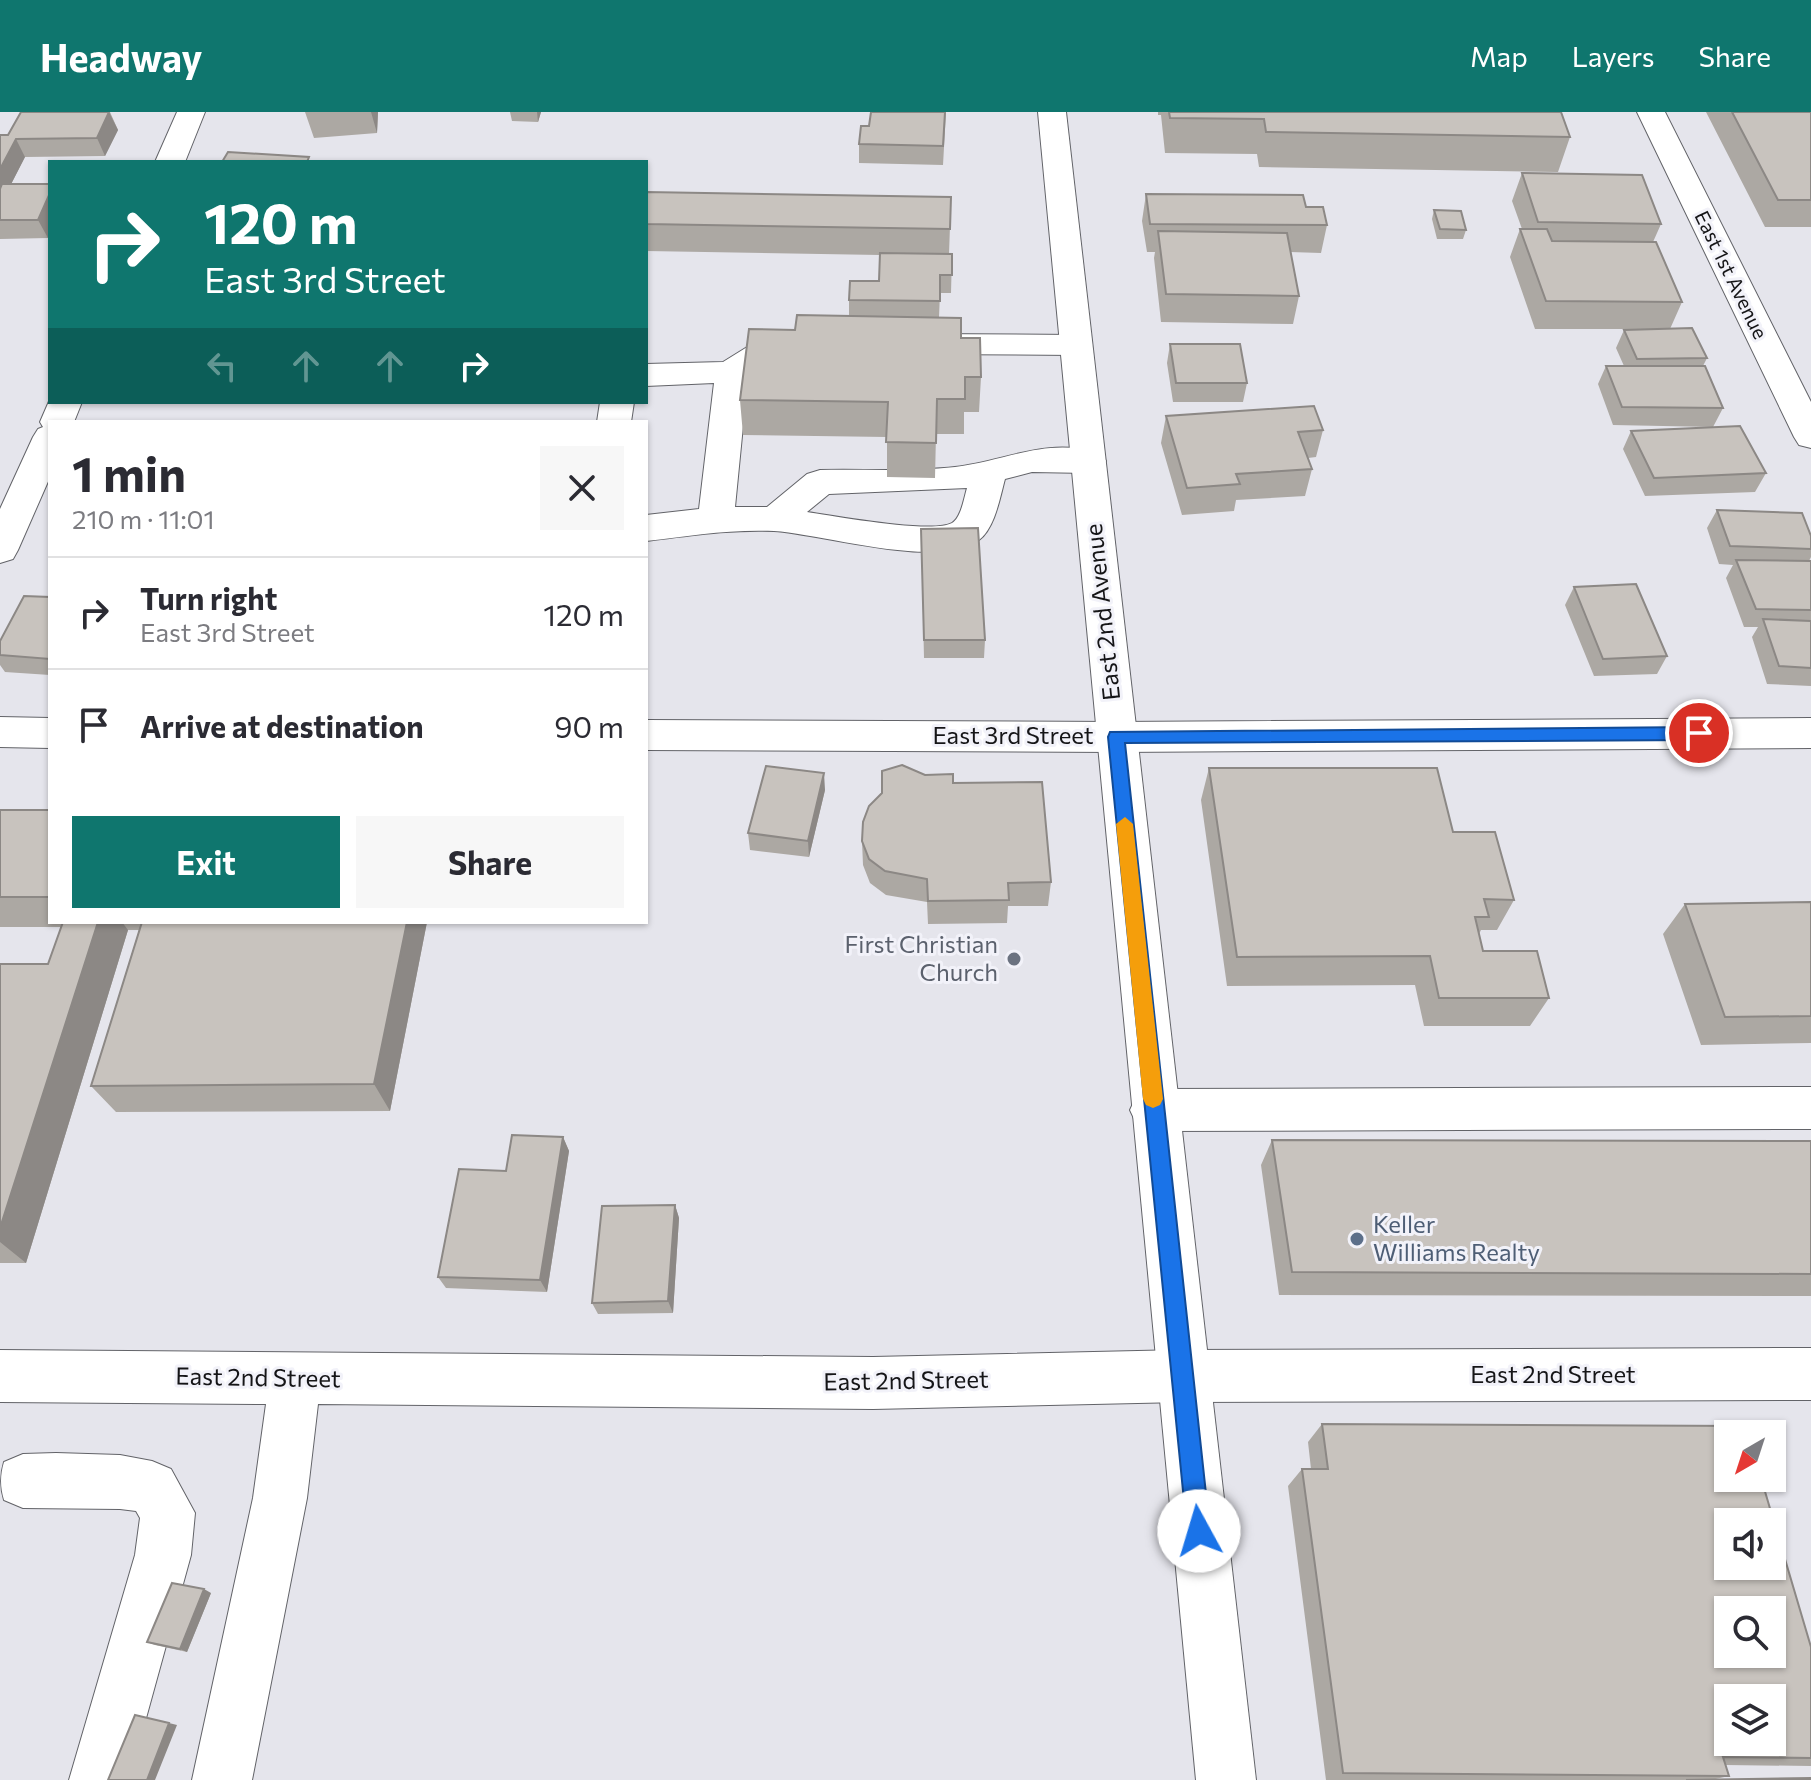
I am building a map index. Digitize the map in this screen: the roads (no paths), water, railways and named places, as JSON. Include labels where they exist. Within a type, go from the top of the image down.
[{"type":"street","points":[[171,160],[191,112]]},
{"type":"street","name":"East 2nd Avenue","points":[[1052,112],[1226,1780]]},
{"type":"street","name":"East 1st Avenue","points":[[1651,112],[1811,437]]},
{"type":"street","points":[[885,345],[1076,345]]},
{"type":"street","points":[[716,520],[732,372],[742,360],[762,352],[785,347],[828,346]]},
{"type":"street","points":[[648,375],[732,372]]},
{"type":"street","points":[[0,550],[48,442]]},
{"type":"street","points":[[775,519],[820,482],[956,479],[1032,460],[1088,461]]},
{"type":"street","points":[[648,528],[716,520],[775,519],[888,535],[957,538],[969,530],[989,473]]},
{"type":"street","points":[[0,732],[48,733]]},
{"type":"street","name":"East 3rd Street","points":[[648,735],[1116,737],[1811,733]]},
{"type":"street","points":[[1154,1110],[1811,1108]]},
{"type":"street","name":"East 2nd Street","points":[[0,1376],[873,1383],[1182,1376],[1811,1374]]},
{"type":"street","points":[[222,1780],[280,1498],[295,1378]]},
{"type":"street","points":[[23,1481],[83,1478],[126,1481],[152,1488],[168,1513],[163,1555],[99,1780]]},
{"type":"place","name":"First Christian Church","points":[[1014,959]]},
{"type":"place","name":"Keller Williams Realty","points":[[1357,1239]]}]
